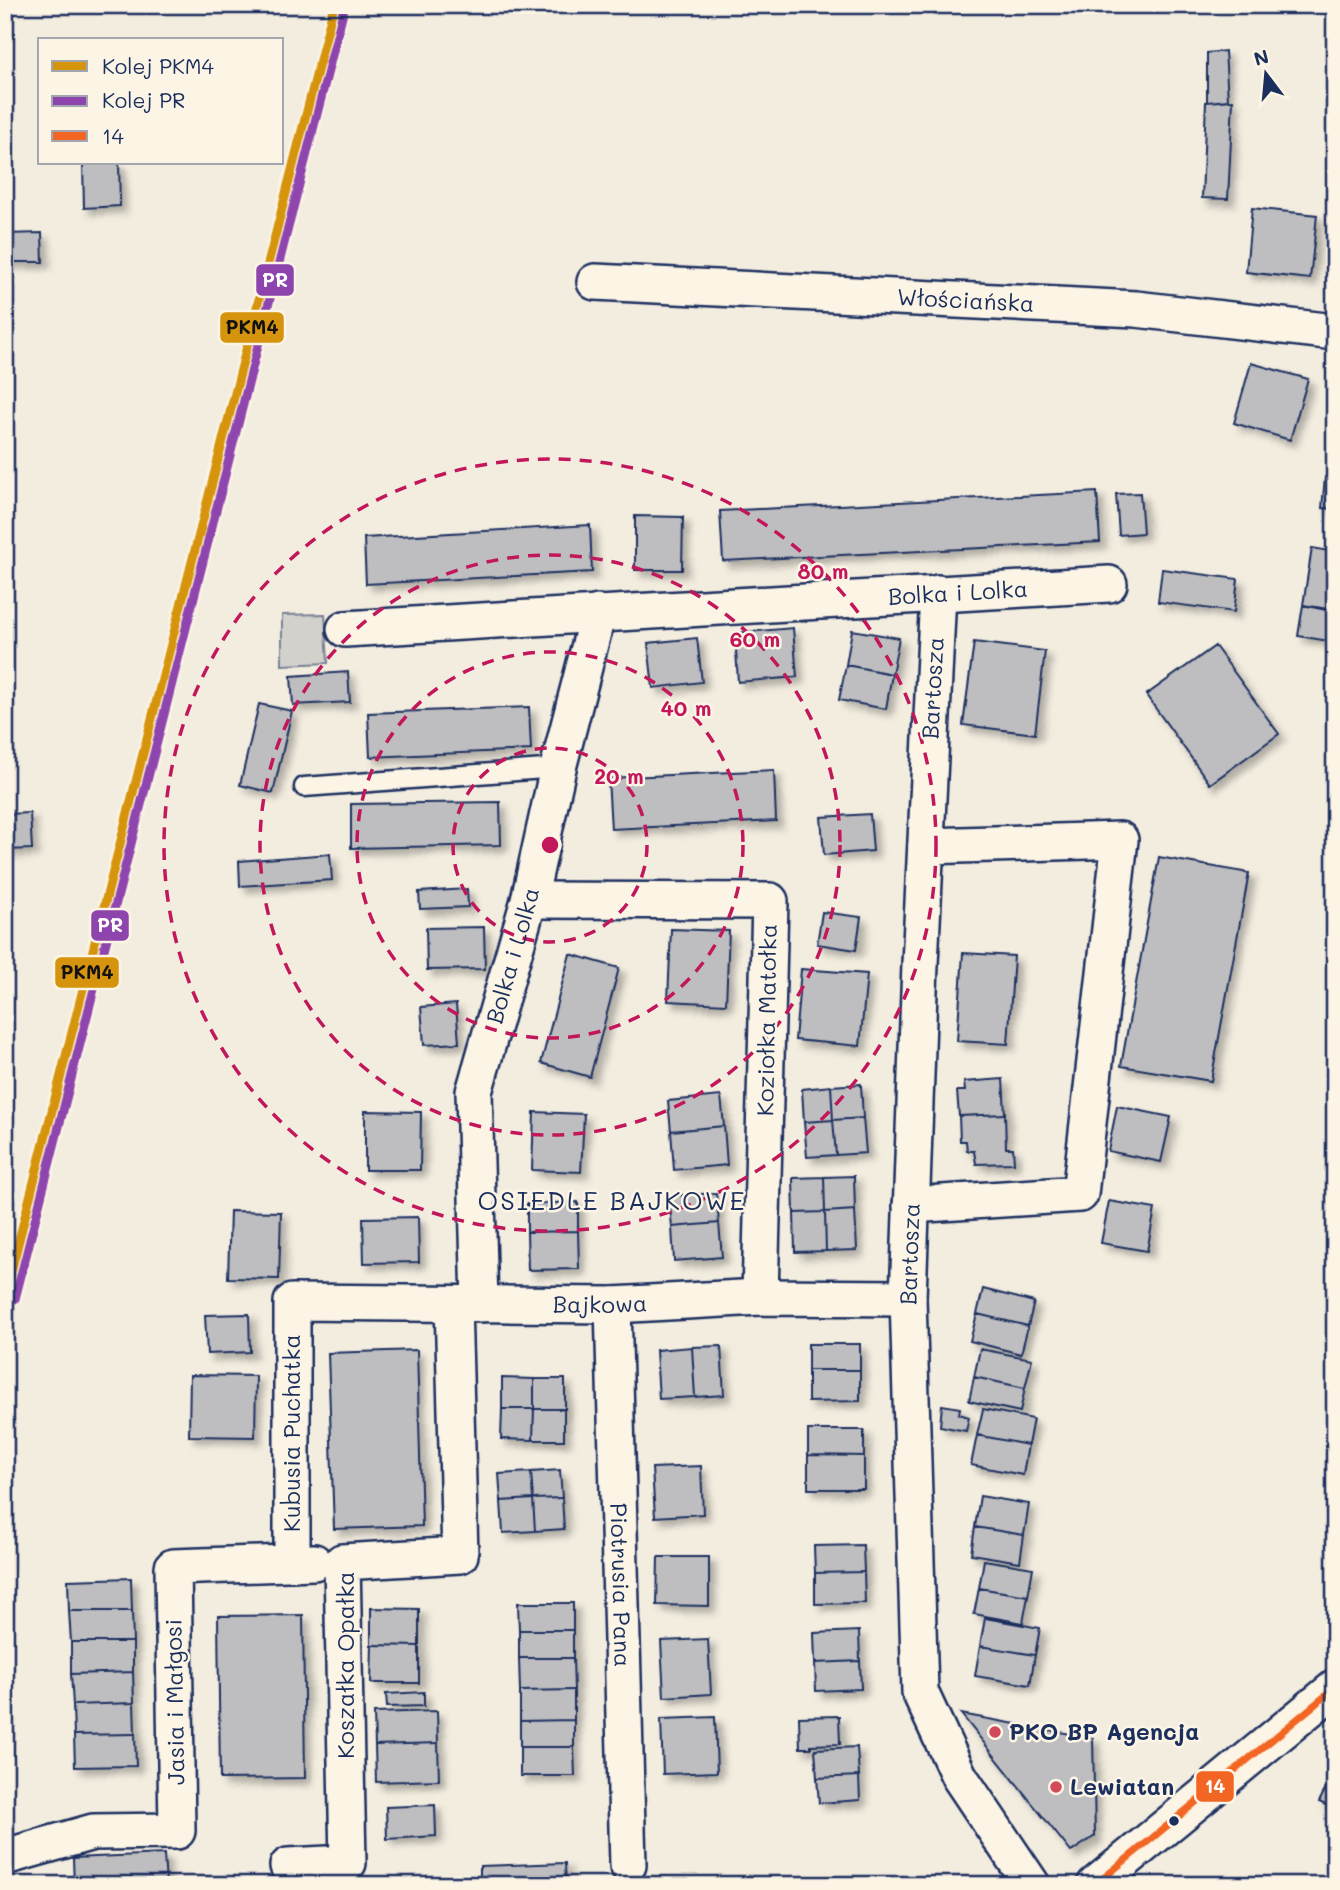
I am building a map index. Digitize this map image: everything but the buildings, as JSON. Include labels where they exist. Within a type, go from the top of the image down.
[{"type":"street","name":"Włościańska","points":[[595,282],[1136,309],[1335,332]]},
{"type":"street","name":"Bolka i Lolka","points":[[345,629],[1109,584]]},
{"type":"street","name":"Bartosza","points":[[938,593],[908,1298],[920,1692],[959,1776],[1032,1885]]},
{"type":"street","name":"Bolka i Lolka","points":[[466,1304],[474,1092],[529,900],[558,768],[598,613]]},
{"type":"street","points":[[911,1205],[1080,1194],[1120,840],[926,846]]},
{"type":"street","name":"Koziołka Matołka","points":[[529,900],[770,901],[760,1297]]},
{"type":"street","name":"Bajkowa","points":[[292,1302],[613,1305],[760,1297],[908,1298]]},
{"type":"street","name":"Kubusia Puchatka","points":[[292,1302],[292,1563]]},
{"type":"street","name":"Koszałka Opałka","points":[[288,1866],[348,1863],[342,1562],[460,1555],[466,1304]]},
{"type":"street","name":"Piotrusia Pana","points":[[613,1305],[628,1865]]},
{"type":"street","name":"Jasia i Małgosi","points":[[5,1857],[93,1832],[177,1831],[173,1567],[342,1562]]},
{"type":"street","points":[[1095,1885],[1335,1688]]},
{"type":"lane","points":[[304,787],[558,768]]},
{"type":"shaded area","points":[[325,614],[328,663],[282,665],[282,615]]},
{"type":"rail line","name":"PKM4","points":[[5,1295],[334,5]]},
{"type":"rail line","name":"PR","points":[[15,1299],[344,8]]},
{"type":"transit line","name":"14","points":[[1095,1885],[1335,1688]]},
{"type":"place","name":"PKO BP Agencja","points":[[995,1732]]},
{"type":"place","name":"Lewiatan","points":[[1056,1787]]},
{"type":"district","name":"OSIEDLE BAJKOWE","points":[[612,1201]]}]
